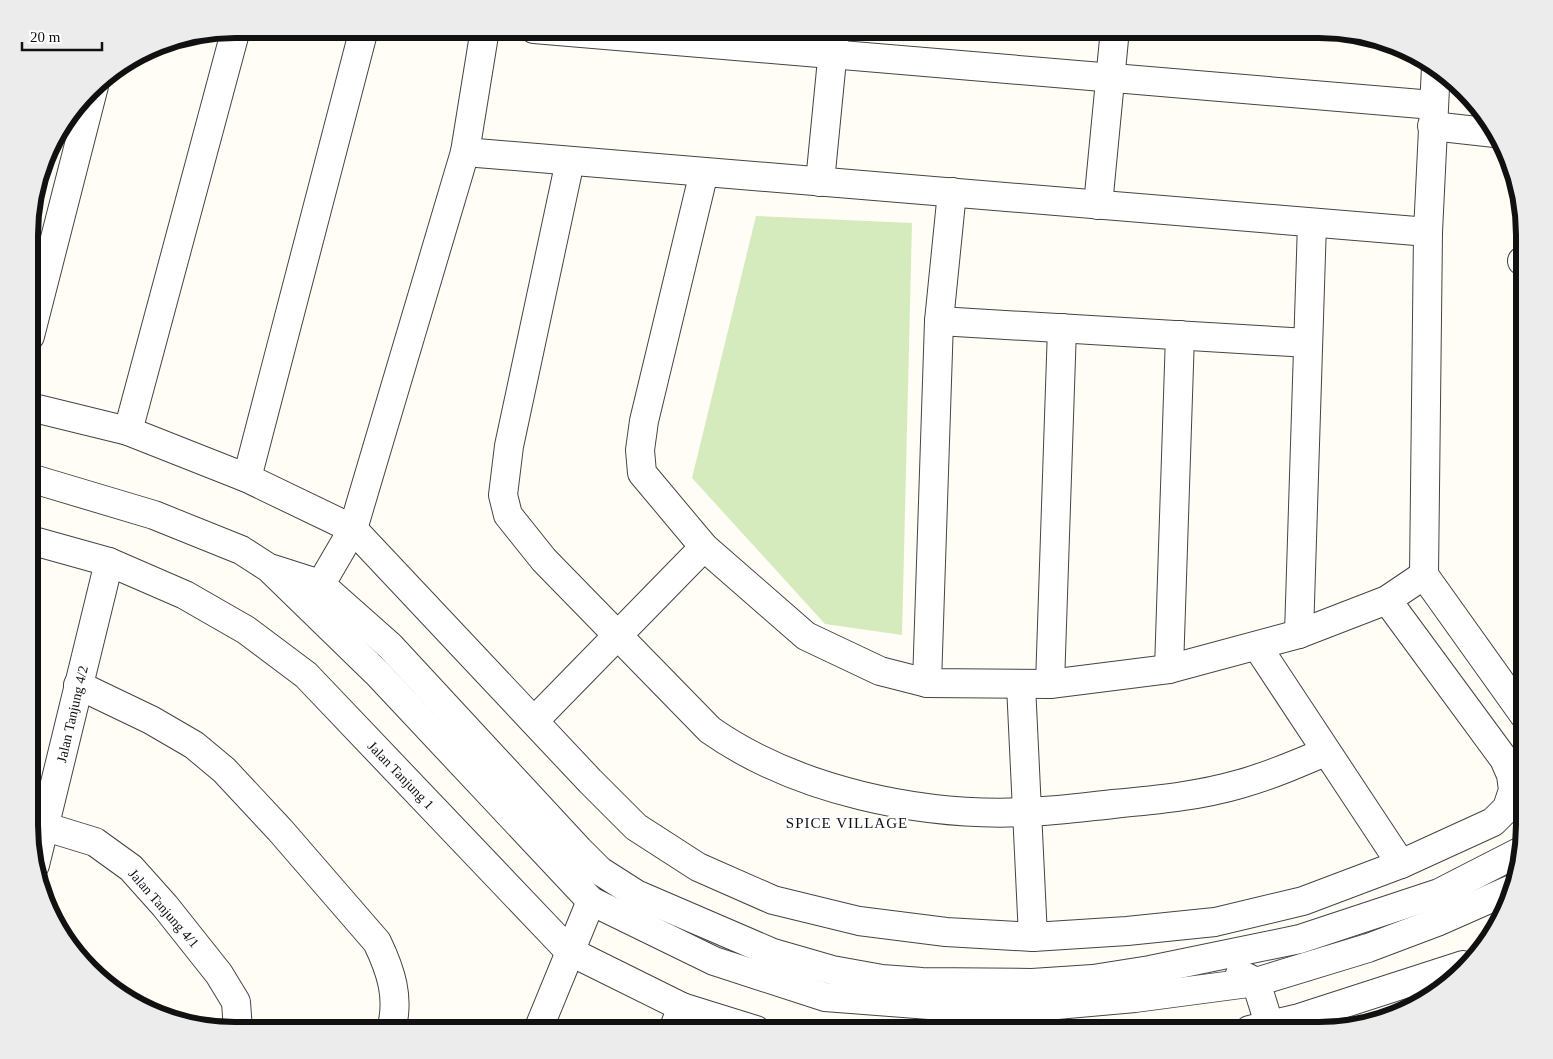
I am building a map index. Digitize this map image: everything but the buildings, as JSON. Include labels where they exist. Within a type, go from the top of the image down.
[{"type":"street","points":[[128,431],[234,38]]},
{"type":"street","points":[[247,478],[362,38]]},
{"type":"street","points":[[314,596],[353,529],[465,152],[484,38]]},
{"type":"street","points":[[742,38],[834,42],[1432,116],[1486,131]]},
{"type":"street","points":[[1098,205],[1114,38]]},
{"type":"street","points":[[820,182],[834,42]]},
{"type":"street","points":[[1435,76],[1428,232],[1424,575],[1516,704]]},
{"type":"street","points":[[38,305],[90,100]]},
{"type":"street","points":[[465,152],[1428,232]]},
{"type":"street","points":[[570,161],[508,446],[502,495],[508,515],[529,543],[710,730],[730,743],[786,770],[843,791],[884,801],[958,811],[1027,812],[1199,794],[1240,784],[1325,752]]},
{"type":"street","points":[[704,172],[644,421],[640,450],[642,473],[704,547],[771,608],[806,636],[880,671],[927,683],[1050,684],[1169,669],[1299,634],[1387,600],[1424,575]]},
{"type":"street","points":[[927,683],[939,320],[952,192]]},
{"type":"street","points":[[1299,634],[1312,223]]},
{"type":"street","points":[[939,320],[1308,343]]},
{"type":"street","points":[[1050,684],[1062,328]]},
{"type":"street","points":[[1169,669],[1180,335]]},
{"type":"street","points":[[38,409],[128,431],[247,478],[353,529],[636,827],[698,867],[773,900],[859,921],[946,932],[1033,937],[1127,931],[1215,922],[1303,901],[1401,864],[1493,822],[1507,808],[1513,790],[1511,775],[1504,759],[1387,600]]},
{"type":"street","points":[[38,480],[154,515],[241,550],[390,646],[600,871],[636,894],[773,953],[832,970],[882,979],[1032,984],[1093,979],[1208,959],[1280,943],[1370,917],[1439,893],[1513,855]]},
{"type":"street","name":"Jalan Tanjung 1","points":[[38,542],[109,562],[185,595],[246,630],[306,675],[569,951],[677,1018],[703,1022]]},
{"type":"street","points":[[534,721],[620,636],[704,547]]},
{"type":"street","name":"Jalan Tanjung 4/2","points":[[39,851],[109,562]]},
{"type":"street","points":[[314,596],[385,681],[591,901],[714,961],[825,997],[968,1008],[1035,1007],[1135,998],[1256,982],[1368,948],[1437,922],[1503,893]]},
{"type":"street","points":[[1257,646],[1325,752],[1401,864]]},
{"type":"street","points":[[78,685],[151,720],[194,745],[224,770],[280,830],[377,942],[386,960],[395,991],[396,1009],[393,1022]]},
{"type":"street","points":[[1021,685],[1033,937]]},
{"type":"street","name":"Jalan Tanjung 4/1","points":[[46,828],[95,842],[131,868],[166,906],[219,974],[236,1002],[240,1022]]},
{"type":"street","points":[[541,1022],[591,901],[579,850]]},
{"type":"street","points":[[591,901],[636,894]]},
{"type":"street","points":[[1263,1022],[1256,982],[1280,943]]},
{"type":"street","points":[[1208,959],[1256,982]]},
{"type":"street","points":[[1286,1022],[1453,968]]},
{"type":"green space","points":[[756,216],[912,223],[902,635],[825,624],[692,478]]},
{"type":"district","name":"SPICE VILLAGE","points":[[847,823]]}]
